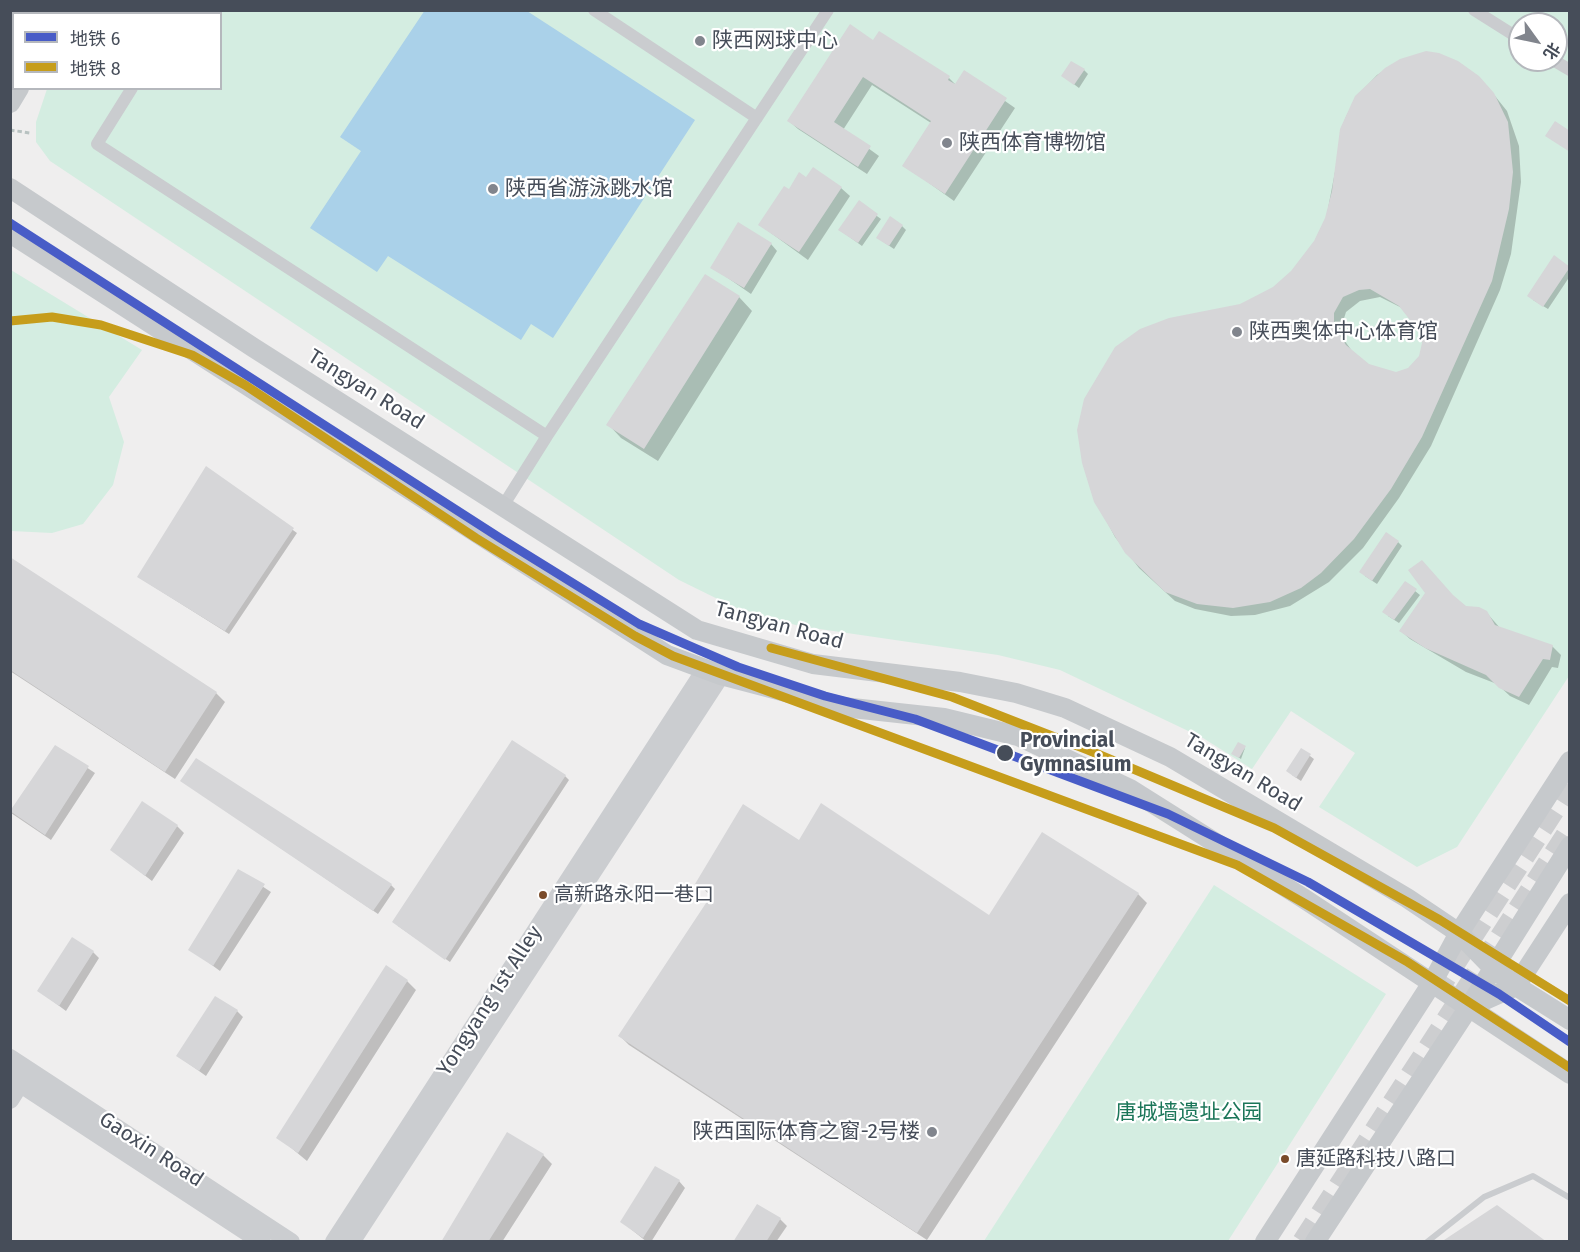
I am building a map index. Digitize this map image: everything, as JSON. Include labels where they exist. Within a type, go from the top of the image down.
[{"type":"main road","name":"Tangyan Road","points":[[10,188],[254,348],[697,630],[813,664],[960,682],[1016,693],[1075,712],[1170,758],[1407,898],[1459,933],[1493,968],[1516,986],[1569,1020]]},
{"type":"main road","points":[[10,233],[667,656],[713,673],[843,707],[944,718],[1018,736],[1130,789],[1303,898],[1569,1074]]},
{"type":"main road","points":[[1264,1242],[1432,983],[1459,933],[1569,761]]},
{"type":"main road","points":[[1315,1242],[1469,1007],[1569,846]]},
{"type":"main road","points":[[1469,1007],[1516,986],[1569,903]]},
{"type":"street","points":[[594,10],[757,118]]},
{"type":"street","points":[[502,506],[828,10]]},
{"type":"street","points":[[1474,10],[1508,31]]},
{"type":"street","points":[[131,90],[97,144],[547,436]]},
{"type":"street","name":"Yongyang 1st Alley","points":[[334,1242],[713,673]]},
{"type":"street","name":"Yongyang 1st Alley","points":[[351,1242],[713,673]]},
{"type":"street","name":"Gaoxin Road","points":[[10,1058],[20,1077],[262,1242]]},
{"type":"street","points":[[10,1100],[20,1077]]},
{"type":"street","name":"Gaoxin Road","points":[[20,1077],[291,1242]]},
{"type":"lane","points":[[1427,1242],[1431,1236],[1484,1197],[1533,1176],[1569,1198]]},
{"type":"path","points":[[10,130],[30,133]]},
{"type":"green space","points":[[94,11],[1569,11],[1569,676],[1457,847],[1417,867],[1319,807],[1355,753],[1291,711],[1252,769],[1203,738],[1060,670],[998,655],[799,626],[734,607],[679,580],[50,161],[36,142],[36,122],[47,90],[222,90],[222,12]]},
{"type":"green space","points":[[11,270],[142,350],[109,397],[124,442],[113,485],[83,524],[52,533],[11,531]]},
{"type":"green space","name":"唐城墙遗址公园","points":[[1214,885],[1386,994],[1228,1241],[984,1241]]},
{"type":"water","name":"陕西省游泳跳水馆","points":[[425,10],[527,11],[695,120],[553,338],[531,324],[521,340],[388,256],[377,272],[310,228],[361,151],[340,137]]},
{"type":"building","points":[[850,24],[873,40],[879,31],[950,76],[948,80],[955,84],[964,70],[1007,98],[945,194],[902,166],[931,121],[863,77],[834,122],[871,146],[858,167],[787,121]]},
{"type":"building","name":"陕西奥体中心体育馆","points":[[1426,51],[1439,53],[1458,61],[1479,76],[1494,93],[1508,122],[1513,172],[1509,209],[1492,281],[1422,437],[1391,489],[1354,539],[1321,573],[1301,588],[1270,602],[1233,608],[1197,604],[1165,592],[1125,553],[1094,502],[1082,463],[1077,430],[1084,399],[1115,347],[1140,329],[1169,318],[1240,304],[1273,287],[1291,271],[1314,241],[1325,218],[1332,191],[1340,129],[1355,96],[1385,68],[1400,59]],"holes":[[[1370,289],[1399,306],[1421,334],[1422,343],[1419,356],[1408,368],[1396,372],[1369,364],[1346,345],[1334,327],[1334,313],[1343,297],[1359,290]]]},
{"type":"building","points":[[1071,61],[1085,69],[1074,85],[1061,76]]},
{"type":"building","points":[[1555,121],[1570,131],[1570,152],[1545,136]]},
{"type":"building","points":[[813,167],[842,187],[799,252],[758,225],[784,186],[789,189],[799,172],[806,177]]},
{"type":"building","points":[[859,200],[878,214],[858,243],[838,230]]},
{"type":"building","points":[[890,216],[903,225],[889,246],[876,238]]},
{"type":"building","points":[[738,222],[772,243],[744,288],[710,268]]},
{"type":"building","points":[[1554,255],[1570,267],[1543,307],[1527,296]]},
{"type":"building","points":[[705,274],[740,296],[644,449],[606,425]]},
{"type":"building","points":[[206,466],[294,528],[225,631],[137,577]]},
{"type":"building","points":[[1386,532],[1399,541],[1372,581],[1359,572]]},
{"type":"building","points":[[10,557],[217,692],[165,772],[10,670]]},
{"type":"building","points":[[1422,560],[1453,595],[1466,606],[1479,607],[1487,611],[1495,625],[1553,645],[1550,660],[1543,659],[1519,697],[1499,688],[1486,675],[1425,648],[1399,631],[1425,593],[1408,570]]},
{"type":"building","points":[[1405,581],[1417,589],[1394,620],[1382,612]]},
{"type":"building","points":[[512,740],[566,775],[445,960],[392,922]]},
{"type":"building","points":[[1238,742],[1246,746],[1239,758],[1231,754]]},
{"type":"building","points":[[55,745],[89,766],[45,835],[10,811]]},
{"type":"building","points":[[1301,748],[1311,754],[1296,778],[1286,771]]},
{"type":"building","points":[[196,758],[392,884],[373,911],[180,781]]},
{"type":"building","points":[[142,801],[178,825],[145,876],[110,850]]},
{"type":"building","points":[[821,803],[989,915],[1042,832],[1139,893],[917,1233],[618,1036],[712,894],[695,884],[743,804],[799,840]]},
{"type":"building","points":[[238,869],[265,884],[213,966],[188,950]]},
{"type":"building","points":[[72,937],[94,951],[59,1006],[37,991]]},
{"type":"building","points":[[386,965],[408,980],[298,1153],[276,1138]]},
{"type":"building","points":[[215,996],[238,1010],[199,1071],[176,1056]]},
{"type":"building","points":[[507,1132],[544,1154],[488,1242],[441,1242]]},
{"type":"building","points":[[655,1166],[680,1180],[643,1238],[620,1222]]},
{"type":"building","points":[[757,1204],[781,1218],[766,1242],[733,1242]]},
{"type":"building","points":[[1497,1205],[1547,1242],[1441,1242]]},
{"type":"tunnel","points":[[1434,995],[1570,785]]},
{"type":"tunnel","points":[[1303,1242],[1570,830]]},
{"type":"metro line","name":"6","points":[[10,223],[500,538],[639,624],[738,667],[825,696],[915,719],[1168,814],[1308,882],[1499,994],[1570,1042]]},
{"type":"metro line","name":"8","points":[[10,321],[52,317],[101,325],[192,355],[245,385],[476,538],[635,636],[673,656],[1237,865],[1406,961],[1570,1068]]},
{"type":"metro line","name":"8","points":[[771,648],[952,697],[1088,750],[1274,828],[1440,920],[1570,1001]]},
{"type":"place","name":"陕西网球中心","points":[[700,41]]},
{"type":"place","name":"陕西体育博物馆","points":[[947,143]]},
{"type":"place","name":"陕西省游泳跳水馆","points":[[493,189]]},
{"type":"place","name":"陕西奥体中心体育馆","points":[[1237,332]]},
{"type":"place","name":"Provincial Gymnasium","points":[[1005,753]]},
{"type":"place","name":"高新路永阳一巷口","points":[[543,895]]},
{"type":"place","name":"陕西国际体育之窗-2号楼","points":[[932,1132]]},
{"type":"place","name":"唐延路科技八路口","points":[[1285,1159]]}]
